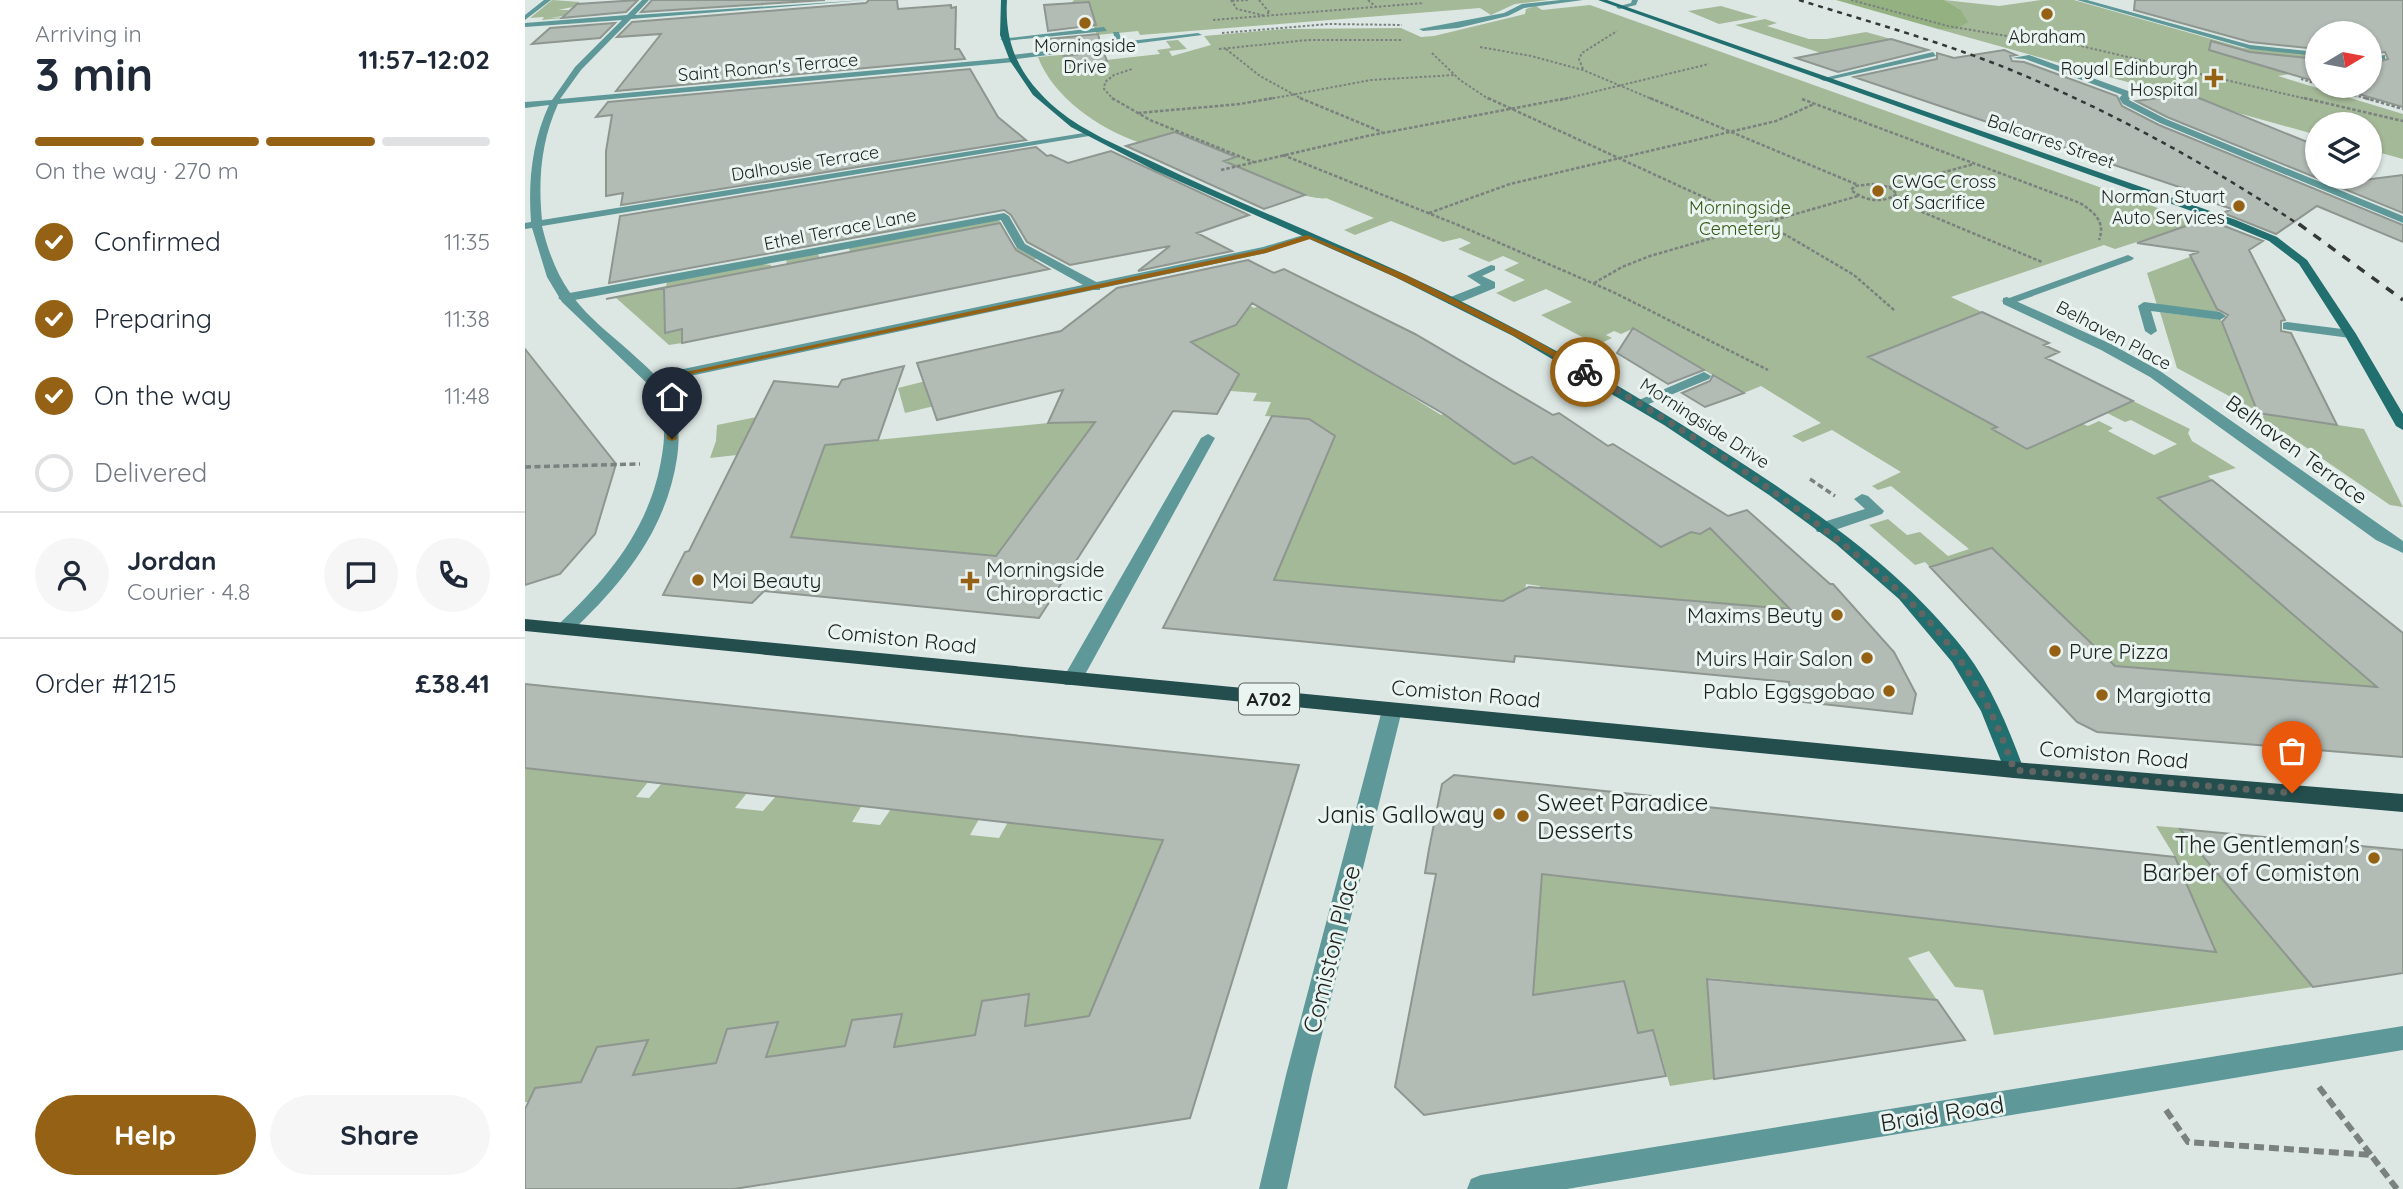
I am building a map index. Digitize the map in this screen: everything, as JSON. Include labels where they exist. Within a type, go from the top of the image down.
[{"type":"main road","name":"Comiston Road","points":[[525,625],[2014,770],[2403,803]]},
{"type":"street","points":[[525,18],[548,0]]},
{"type":"street","points":[[564,629],[603,591],[634,555],[659,506],[670,464],[672,439],[667,402],[652,380],[564,298],[538,254],[527,225],[530,170],[542,127],[553,103],[571,78],[646,0]]},
{"type":"street","points":[[525,25],[863,0]]},
{"type":"street","name":"Morningside Drive","points":[[1003,0],[1004,38],[1013,58],[1060,117],[1090,135],[1185,181],[1452,301],[1529,340],[1639,403],[1746,472],[1823,528],[1891,584],[1923,615],[1960,659],[1990,710],[2014,770]]},
{"type":"street","points":[[1423,29],[1458,26],[1494,18],[1522,6],[1580,0]]},
{"type":"street","name":"Balcarres Street","points":[[1601,0],[2263,234],[2303,262],[2350,334],[2403,426]]},
{"type":"street","points":[[1619,7],[1634,4],[1635,0]]},
{"type":"street","points":[[2080,0],[2250,47],[2305,53]]},
{"type":"street","points":[[1004,38],[1104,30]]},
{"type":"street","points":[[1116,34],[1120,44]]},
{"type":"street","name":"Saint Ronan's Terrace","points":[[525,105],[1013,58],[1198,35]]},
{"type":"street","points":[[1070,38],[1073,50]]},
{"type":"street","points":[[1824,79],[1933,54]]},
{"type":"street","points":[[2016,58],[2027,57],[2128,94],[2123,98],[2126,102],[2163,121],[2403,220]]},
{"type":"street","name":"Dalhousie Terrace","points":[[527,225],[1090,135]]},
{"type":"street","name":"Ethel Terrace Lane","points":[[564,298],[1004,216],[1021,246],[1096,286]]},
{"type":"street","points":[[652,380],[1276,248],[1310,236]]},
{"type":"street","name":"Belhaven Place","points":[[2128,258],[2007,301],[2131,360],[2201,406]]},
{"type":"street","points":[[1452,301],[1491,285],[1473,276],[1491,268]]},
{"type":"street","points":[[2151,331],[2144,306],[2220,316]]},
{"type":"street","points":[[2287,326],[2350,334]]},
{"type":"street","points":[[1639,403],[1705,376]]},
{"type":"street","name":"Belhaven Terrace","points":[[2201,406],[2382,536],[2403,548]]},
{"type":"street","points":[[1072,680],[1208,438]]},
{"type":"street","points":[[1823,528],[1876,511],[1862,499]]},
{"type":"street","name":"Comiston Place","points":[[1273,1189],[1299,1075],[1392,710]]},
{"type":"street","name":"Braid Road","points":[[1481,1189],[2403,1038]]},
{"type":"path","points":[[1231,1],[1248,0]]},
{"type":"path","points":[[1231,1],[1237,9],[1265,15],[1270,13],[1259,0]]},
{"type":"path","points":[[1368,0],[1376,7]]},
{"type":"path","points":[[1851,0],[1979,34],[2012,36]]},
{"type":"path","points":[[1212,20],[1431,2]]},
{"type":"path","points":[[1198,35],[1329,24],[1398,24],[1423,29]]},
{"type":"path","points":[[1583,70],[1579,59],[1585,49],[1614,36],[1617,30]]},
{"type":"path","points":[[1215,50],[1308,40],[1409,40]]},
{"type":"path","points":[[2059,42],[2403,121]]},
{"type":"path","points":[[1475,46],[1531,56],[1583,70],[1858,185],[1889,187],[1975,164]]},
{"type":"path","points":[[1226,48],[1254,71],[1296,94],[1383,132]]},
{"type":"path","points":[[1428,48],[1455,75],[1510,110],[1763,224],[1835,261],[1867,284],[1894,310]]},
{"type":"path","points":[[1185,181],[1383,132],[1510,110],[1709,64]]},
{"type":"path","points":[[1138,67],[1114,75],[1103,85],[1112,100],[1256,163]]},
{"type":"path","points":[[1137,113],[1220,107],[1371,79],[1455,75]]},
{"type":"path","points":[[2365,98],[2403,109]]},
{"type":"path","points":[[1429,213],[1496,188],[1776,121],[1815,104],[2080,203],[2094,213],[2101,223],[2102,233],[2098,243]]},
{"type":"path","points":[[1283,155],[1429,213],[1593,283],[1768,370]]},
{"type":"path","points":[[1858,185],[1851,190],[1858,196]]},
{"type":"path","points":[[1889,187],[1897,194],[1891,199]]},
{"type":"path","points":[[1593,283],[1642,260],[1858,196],[1878,200],[1891,199],[2041,262],[2053,258]]},
{"type":"path","points":[[525,467],[670,464]]},
{"type":"path","points":[[2295,1055],[2397,1189]]},
{"type":"path","points":[[2147,1080],[2188,1142],[2371,1155]]},
{"type":"green space","points":[[552,0],[580,2],[573,7],[558,10],[569,10],[563,16],[549,18],[596,15],[542,20],[544,17],[530,18]]},
{"type":"green space","points":[[1074,0],[1548,0],[1515,4],[1491,15],[1480,8],[1140,35],[1138,31],[1097,35],[1090,17],[1089,2],[1071,3]]},
{"type":"green space","points":[[1836,0],[1944,0],[1960,9],[1968,22],[1956,29],[1938,29]]},
{"type":"green space","points":[[1944,0],[1999,6],[2041,0],[2074,0],[2243,48],[2305,54],[2305,71],[2278,76],[2305,84],[2305,98],[2350,98],[2403,114],[2403,159],[2382,153],[2382,112],[2305,112],[2305,132],[1938,29],[1956,29],[1960,9]]},
{"type":"green space","name":"Morningside Cemetery","points":[[1590,5],[2242,238],[2213,248],[2168,232],[2115,249],[2104,245],[1951,297],[1982,312],[1869,358],[2004,424],[1992,429],[2027,449],[2083,424],[2088,426],[2099,421],[2113,428],[2108,431],[2154,455],[2177,444],[2131,420],[2125,422],[2107,413],[2133,401],[2190,429],[2188,433],[2192,441],[2236,468],[2208,476],[2212,480],[2158,498],[2370,681],[2391,684],[2375,689],[2368,686],[2115,666],[1992,548],[1930,567],[1925,562],[1915,565],[1869,525],[1888,519],[1907,535],[1920,532],[1948,556],[1969,549],[1891,486],[1878,490],[1872,486],[1901,472],[1832,430],[1803,442],[1792,436],[1821,423],[1761,386],[1744,393],[1681,357],[1646,370],[1627,360],[1659,345],[1630,330],[1621,334],[1614,331],[1606,335],[1612,338],[1597,345],[1541,315],[1572,302],[1546,289],[1514,302],[1496,293],[1525,280],[1504,270],[1519,263],[1503,256],[1489,262],[1458,249],[1471,243],[1460,238],[1443,242],[1391,221],[1355,235],[1344,230],[1374,218],[1326,198],[1306,196],[1212,165],[1235,157],[1160,148],[1123,136],[1093,120],[1066,98],[1045,72],[1038,57],[1082,53],[1085,56],[1066,59],[1070,65],[1089,63],[1093,69],[1110,67],[1106,60],[1160,54],[1157,50],[1171,48],[1166,41],[1178,40],[1187,49],[1169,51],[1172,56],[1211,45],[1204,36],[1284,29],[1401,28],[1421,37],[1434,36],[1525,14],[1526,9],[1536,6],[1542,10]]},
{"type":"green space","points":[[1721,6],[1758,17],[1719,24],[1688,11]]},
{"type":"green space","points":[[1765,19],[1777,23],[1767,26],[1809,39],[1827,39],[1866,32],[1891,39],[1824,54],[1735,25]]},
{"type":"green space","points":[[999,220],[1015,247],[1037,259],[664,324],[665,333],[682,329],[682,343],[669,345],[615,297],[666,286],[667,282],[763,264],[771,265],[772,274],[788,271],[786,259],[818,253],[821,265],[852,258],[849,248]]},
{"type":"green space","points":[[2195,255],[2219,313],[2157,305],[2147,273]]},
{"type":"green space","points":[[1255,263],[1257,265],[1243,270],[1244,302],[1254,308],[1263,304],[1441,415],[1456,409],[1496,451],[1514,464],[1536,455],[1674,527],[1711,527],[1799,618],[1708,620],[1707,602],[1678,599],[1678,617],[1622,612],[1623,594],[1595,592],[1594,610],[1537,604],[1540,586],[1526,584],[1523,603],[1265,579],[1298,520],[1334,436],[1309,419],[1265,416],[1271,402],[1253,401],[1257,393],[1218,390],[1120,318],[1086,311],[1167,283]]},
{"type":"green space","points":[[2160,312],[2221,320],[2257,411],[2177,368]]},
{"type":"green space","points":[[997,345],[1018,386],[905,413],[898,388],[997,363],[989,347]]},
{"type":"green space","points":[[874,372],[887,416],[856,419],[846,443],[1048,423],[1095,422],[1001,548],[1004,557],[814,539],[799,554],[767,557],[819,446],[710,458],[716,441],[717,425],[871,394],[865,374]]},
{"type":"green space","points":[[2264,414],[2364,429],[2403,507],[2390,505],[2285,433],[2261,422]]},
{"type":"green space","points":[[525,768],[648,782],[636,797],[649,798],[662,783],[747,793],[735,808],[763,811],[776,796],[862,805],[852,822],[880,825],[891,809],[979,819],[970,835],[999,838],[1008,822],[1187,842],[1090,1016],[1039,1024],[1031,1034],[1025,1028],[1029,995],[982,1001],[975,1035],[978,1042],[932,1041],[904,1045],[899,1052],[887,1054],[894,1044],[901,1014],[852,1021],[844,1051],[775,1055],[769,1063],[758,1065],[766,1057],[778,1023],[728,1029],[715,1064],[644,1073],[636,1081],[625,1083],[647,1040],[597,1047],[581,1081],[582,1089],[568,1091],[565,1084],[535,1088],[528,1102],[525,1102]]},
{"type":"green space","points":[[2156,826],[2180,828],[2313,987],[1994,1035],[1983,990],[1955,987],[1929,951],[1908,958],[1937,1000],[1708,978],[1714,1079],[1670,1086],[1654,1031],[1638,1033],[1624,981],[1546,993],[1525,1000],[1523,872],[2215,951],[2175,857]]},
{"type":"building","points":[[638,0],[626,12],[562,18],[577,4]]},
{"type":"building","points":[[652,0],[825,0],[641,12]]},
{"type":"building","points":[[869,0],[897,0],[898,9],[951,5],[951,8],[956,7],[955,49],[959,49],[965,59],[616,91],[661,34],[617,37],[632,22],[866,3]]},
{"type":"building","points":[[2135,0],[2403,0],[2403,107],[2372,98],[2382,98],[2382,61],[2388,59],[2385,52],[2382,52],[2382,21],[2305,21],[2305,48],[2250,42],[2134,10]]},
{"type":"building","points":[[1089,2],[1096,25],[1048,31],[1044,5]]},
{"type":"building","points":[[615,23],[600,38],[532,44],[550,28]]},
{"type":"building","points":[[1098,34],[1100,42],[1051,48],[1049,39]]},
{"type":"building","points":[[1891,39],[1928,50],[1838,72],[1796,58]]},
{"type":"building","points":[[2211,41],[2250,52],[2305,58],[2305,78],[2209,50]]},
{"type":"building","points":[[2004,50],[2016,55],[2010,56],[2012,61],[2024,62],[2117,96],[2122,106],[2159,125],[2305,185],[2305,189],[2315,189],[2403,225],[2403,242],[2317,206],[2276,234],[2223,213],[2232,209],[2184,193],[2191,191],[1854,77],[1937,59],[1937,53],[1954,58]]},
{"type":"building","points":[[1103,51],[1107,61],[1070,65],[1064,56]]},
{"type":"building","points":[[970,69],[998,117],[1026,140],[621,205],[623,193],[606,196],[606,151],[612,115],[596,117],[608,102]]},
{"type":"building","points":[[2189,94],[2305,141],[2305,173],[2167,117],[2136,101]]},
{"type":"building","points":[[1175,132],[1236,157],[1224,161],[1305,195],[1264,209],[1126,146]]},
{"type":"building","points":[[1036,147],[1047,156],[1051,155],[1068,163],[1111,151],[1249,215],[1197,233],[1232,251],[1138,271],[1170,246],[1070,265],[1027,242],[1011,215],[1004,210],[609,283],[620,216]]},
{"type":"building","points":[[2403,175],[2403,213],[2344,189],[2382,189],[2382,178]]},
{"type":"building","points":[[2206,219],[2263,241],[2249,250],[2285,320],[2281,321],[2281,331],[2291,333],[2337,425],[2258,413],[2222,322],[2228,315],[2217,309],[2190,255],[2199,252],[2137,243]]},
{"type":"building","points":[[1000,223],[1016,250],[1049,269],[682,343],[682,329],[665,333],[664,288],[606,299]]},
{"type":"building","points":[[1248,260],[1274,273],[1284,269],[1415,334],[1553,415],[1559,413],[1608,446],[1613,444],[1728,516],[1747,510],[1833,584],[1894,652],[1916,694],[1912,714],[1804,702],[1790,697],[1789,682],[1515,656],[1514,662],[1163,628],[1272,416],[1309,419],[1335,436],[1274,580],[1503,601],[1529,587],[1790,609],[1710,528],[1700,534],[1691,532],[1661,547],[1532,457],[1514,464],[1444,414],[1252,303],[1236,325],[1191,342],[1239,374],[1217,414],[1173,411],[1039,618],[764,591],[752,603],[663,595],[685,552],[689,551],[774,381],[838,387],[842,380],[904,366],[878,440],[825,445],[791,537],[996,556],[1095,422],[1048,423],[1063,390],[937,420],[917,363],[1061,331],[1117,288]]},
{"type":"building","points":[[1982,312],[2049,343],[2044,345],[2059,352],[2046,358],[2133,401],[2027,449],[1992,429],[1997,427],[1868,357]]},
{"type":"building","points":[[1633,328],[1704,370],[1668,384],[1617,353]]},
{"type":"building","points":[[525,349],[616,464],[595,534],[560,574],[525,585]]},
{"type":"building","points":[[1713,375],[1744,393],[1705,407],[1682,393],[1710,381]]},
{"type":"building","points":[[2212,480],[2403,633],[2403,757],[2097,732],[2077,722],[1930,567],[1992,548],[2115,666],[2377,687],[2158,498]]},
{"type":"building","points":[[525,684],[1299,765],[1190,1118],[734,1189],[525,1189],[525,1109],[535,1088],[581,1082],[597,1047],[648,1040],[633,1075],[716,1063],[727,1029],[778,1022],[766,1057],[845,1046],[852,1020],[902,1014],[894,1047],[975,1035],[982,1001],[1029,994],[1025,1026],[1089,1016],[1163,840],[525,768]]},
{"type":"building","points":[[1454,775],[1651,796],[1651,801],[2175,857],[2216,952],[1542,874],[1533,995],[1624,981],[1638,1033],[1653,1030],[1666,1076],[1424,1115],[1395,1087],[1436,874],[1425,873],[1429,849],[1442,784]]},
{"type":"building","points":[[2180,829],[2403,850],[2403,973],[2313,987]]},
{"type":"building","points":[[1707,979],[1937,1000],[1965,1040],[1714,1079]]},
{"type":"railway","points":[[1799,0],[1959,50],[2049,86],[2160,141],[2301,226]]},
{"type":"railway","points":[[2299,224],[2403,300]]},
{"type":"way so far","points":[[1585,372],[1639,403],[1746,472],[1823,528],[1891,584],[1923,615],[1960,659],[1990,710],[2014,770],[2292,793]]},
{"type":"place","name":"Abraham","points":[[2047,14]]},
{"type":"place","name":"Morningside Drive","points":[[1085,23]]},
{"type":"place","name":"Royal Edinburgh Hospital","points":[[2214,78]]},
{"type":"place","name":"CWGC Cross of Sacrifice","points":[[1878,191]]},
{"type":"place","name":"Norman Stuart Auto Services","points":[[2239,206]]},
{"type":"place","name":"Moi Beauty","points":[[698,580]]},
{"type":"place","name":"Morningside Chiropractic","points":[[970,581]]},
{"type":"place","name":"Maxims Beuty","points":[[1837,615]]},
{"type":"place","name":"Pure Pizza","points":[[2055,651]]},
{"type":"place","name":"Muirs Hair Salon","points":[[1867,658]]},
{"type":"place","name":"Pablo Eggsgobao","points":[[1889,691]]},
{"type":"place","name":"Margiotta","points":[[2102,695]]},
{"type":"place","name":"Janis Galloway","points":[[1499,814]]},
{"type":"place","name":"Sweet Paradice Desserts","points":[[1523,816]]},
{"type":"place","name":"The Gentleman's Barber of Comiston","points":[[2374,858]]},
{"type":"route","points":[[672,439],[667,402],[652,380],[1285,246],[1310,236],[1403,277],[1529,340],[1585,372]]}]
